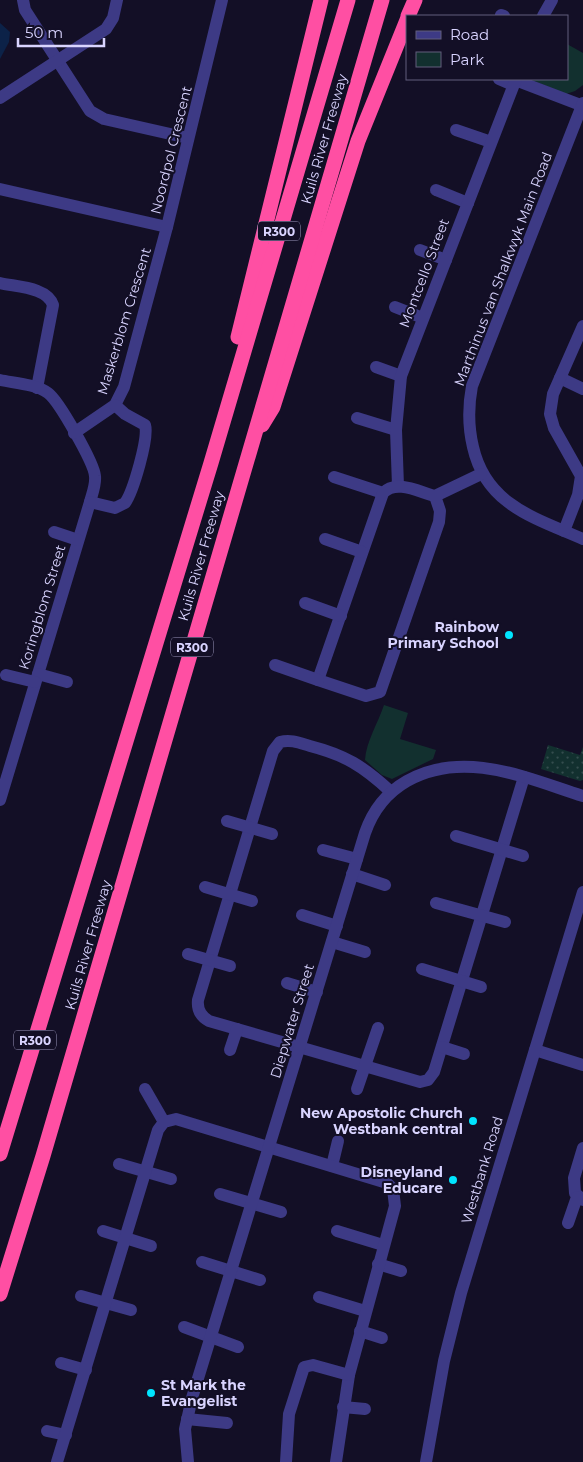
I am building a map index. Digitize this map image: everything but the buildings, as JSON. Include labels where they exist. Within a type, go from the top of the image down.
[{"type":"highway","points":[[211,463],[221,402],[259,257],[321,0]]},
{"type":"highway","name":"Kuils River Freeway","points":[[0,1154],[211,463],[348,0]]},
{"type":"highway","name":"Kuils River Freeway","points":[[0,1294],[43,1156],[382,0]]},
{"type":"highway","points":[[409,15],[415,0]]},
{"type":"highway","points":[[252,440],[273,406],[358,142],[406,23]]},
{"type":"street","points":[[24,0],[25,10],[57,62],[84,104],[96,115],[117,123],[188,138]]},
{"type":"street","points":[[0,98],[106,29],[113,18],[117,0]]},
{"type":"street","name":"Noordpol Crescent","points":[[0,189],[168,227],[222,0]]},
{"type":"street","points":[[544,15],[552,0]]},
{"type":"street","points":[[515,81],[583,105]]},
{"type":"street","name":"Montcello Street","points":[[398,486],[396,430],[401,376],[515,81]]},
{"type":"street","name":"Marthinus van Shalkwyk Main Road","points":[[583,105],[472,386],[468,420],[471,439],[481,474],[505,501],[523,512],[583,539]]},
{"type":"street","points":[[456,130],[491,142]]},
{"type":"street","points":[[436,190],[468,203]]},
{"type":"street","name":"Maskerblom Crescent","points":[[74,433],[115,405],[126,379],[168,227]]},
{"type":"street","points":[[420,250],[446,260]]},
{"type":"street","points":[[0,283],[42,292],[51,299],[53,305],[36,388]]},
{"type":"street","points":[[395,307],[423,318]]},
{"type":"street","points":[[564,531],[579,490],[582,473],[551,422],[551,403],[583,326]]},
{"type":"street","points":[[376,367],[401,376]]},
{"type":"street","points":[[560,378],[583,388]]},
{"type":"street","name":"Koringblom Street","points":[[0,380],[36,388],[52,396],[74,433],[94,473],[95,485],[0,800]]},
{"type":"street","points":[[90,502],[115,508],[126,503],[142,452],[145,425],[115,405]]},
{"type":"street","points":[[357,418],[396,430]]},
{"type":"street","points":[[318,680],[383,493],[389,487],[398,486],[435,496],[481,474]]},
{"type":"street","points":[[334,477],[383,493]]},
{"type":"street","points":[[275,665],[366,696],[376,694],[382,688],[439,522],[440,511],[435,496]]},
{"type":"street","name":"Koringblom Street","points":[[54,532],[78,540]]},
{"type":"street","points":[[325,539],[362,552]]},
{"type":"street","points":[[305,603],[340,616]]},
{"type":"street","name":"Koringblom Street","points":[[6,675],[36,678]]},
{"type":"street","points":[[36,678],[67,682]]},
{"type":"street","points":[[390,791],[374,776],[346,757],[294,741],[280,742],[273,751],[210,960],[198,1000],[199,1011],[209,1020],[237,1029],[413,1081],[423,1082],[434,1072],[524,777]]},
{"type":"street","name":"Diepwater Street","points":[[188,1462],[185,1437],[187,1418],[369,821],[390,791],[418,774],[433,769],[462,765],[481,766],[524,777],[583,796]]},
{"type":"street","points":[[226,821],[272,834]]},
{"type":"street","points":[[456,836],[523,856]]},
{"type":"street","points":[[323,850],[357,859]]},
{"type":"street","points":[[352,874],[385,886]]},
{"type":"street","points":[[205,887],[252,901]]},
{"type":"street","name":"Westbank Road","points":[[426,1462],[444,1361],[461,1293],[583,892]]},
{"type":"street","points":[[436,903],[505,922]]},
{"type":"street","points":[[302,915],[337,926]]},
{"type":"street","points":[[332,942],[365,952]]},
{"type":"street","points":[[188,954],[230,966]]},
{"type":"street","points":[[422,969],[481,987]]},
{"type":"street","points":[[288,983],[316,992]]},
{"type":"street","points":[[357,1088],[378,1028]]},
{"type":"street","points":[[230,1050],[237,1029]]},
{"type":"street","points":[[442,1047],[464,1054]]},
{"type":"street","points":[[535,1050],[583,1066]]},
{"type":"street","points":[[146,1089],[164,1122]]},
{"type":"street","points":[[57,1462],[158,1130],[164,1122],[176,1119],[392,1186],[396,1199],[395,1206],[349,1375],[336,1462]]},
{"type":"street","points":[[332,1166],[338,1141]]},
{"type":"street","points":[[568,1223],[580,1199],[573,1182],[583,1148]]},
{"type":"street","points":[[119,1164],[171,1179]]},
{"type":"street","points":[[220,1194],[281,1212]]},
{"type":"street","points":[[103,1231],[151,1246]]},
{"type":"street","points":[[337,1231],[383,1245]]},
{"type":"street","points":[[202,1262],[260,1280]]},
{"type":"street","points":[[378,1264],[401,1271]]},
{"type":"street","points":[[81,1296],[131,1310]]},
{"type":"street","points":[[319,1297],[365,1311]]},
{"type":"street","points":[[184,1327],[238,1347]]},
{"type":"street","points":[[360,1331],[382,1338]]},
{"type":"street","points":[[61,1363],[86,1370]]},
{"type":"street","points":[[286,1462],[289,1414],[304,1367],[314,1365],[349,1375]]},
{"type":"street","points":[[343,1407],[365,1409]]},
{"type":"street","points":[[187,1418],[227,1423]]},
{"type":"street","points":[[46,1431],[66,1435]]},
{"type":"green space","points":[[568,45],[583,53],[583,85],[575,91],[566,94],[531,80],[568,80]]},
{"type":"green space","points":[[384,705],[408,713],[400,739],[436,750],[433,759],[392,779],[382,775],[365,760],[370,739]]},
{"type":"green space","points":[[548,745],[580,755],[583,747],[583,780],[580,781],[541,769]]},
{"type":"water","points":[[0,23],[10,32],[9,42],[0,59]]},
{"type":"place","name":"Rainbow Primary School","points":[[509,635]]},
{"type":"place","name":"New Apostolic Church Westbank central","points":[[473,1121]]},
{"type":"place","name":"Disneyland Educare","points":[[453,1180]]},
{"type":"place","name":"St Mark the Evangelist","points":[[151,1393]]}]
